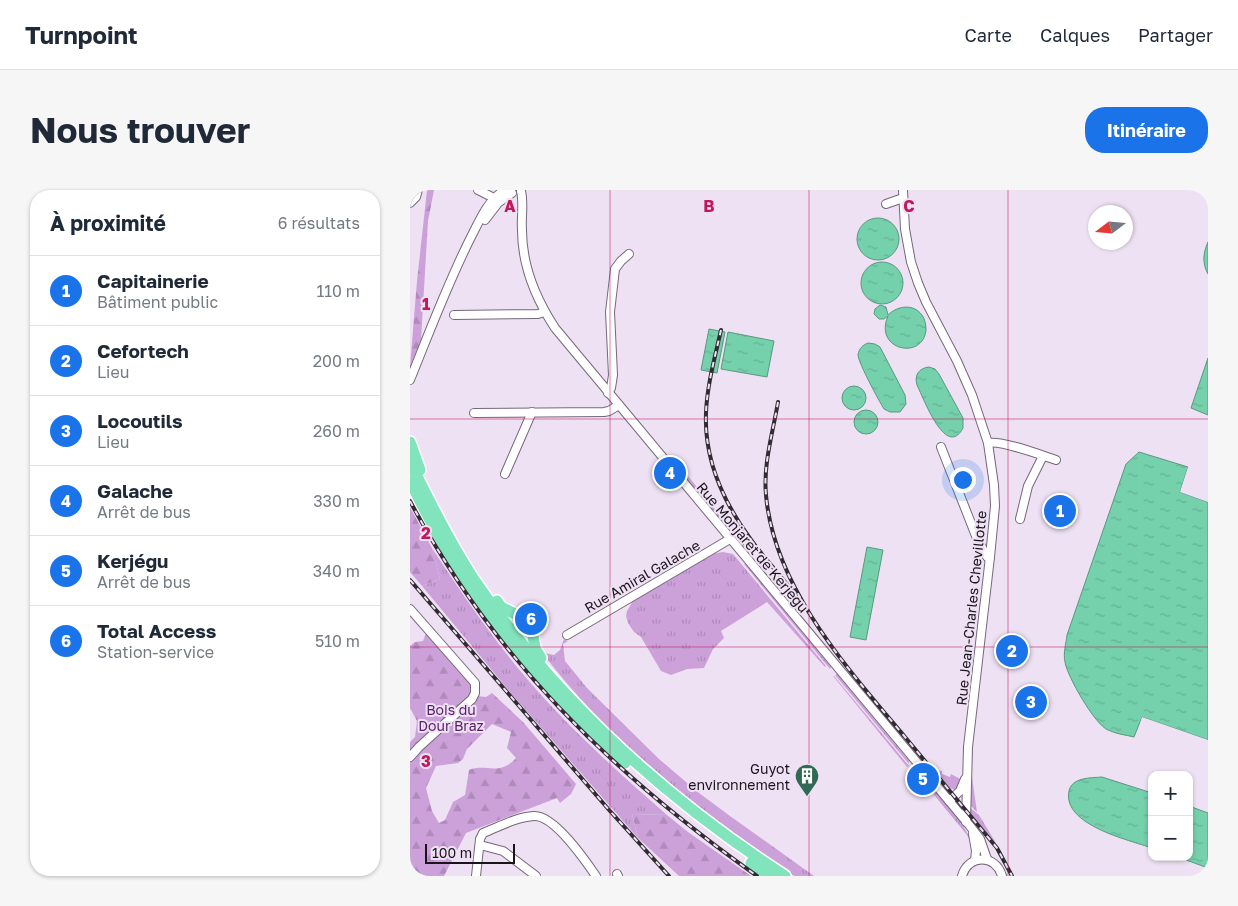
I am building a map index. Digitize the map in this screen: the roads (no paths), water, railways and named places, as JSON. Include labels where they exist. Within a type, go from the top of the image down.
[{"type":"highway","points":[[410,442],[448,536],[501,608],[513,613]]},
{"type":"highway","points":[[410,462],[448,536],[474,579],[514,633],[552,677],[608,736],[665,790],[737,845],[785,876]]},
{"type":"highway","points":[[410,481],[436,530],[470,586],[545,683],[603,743],[668,802],[730,849],[770,876]]},
{"type":"highway","points":[[533,636],[535,648],[552,677]]},
{"type":"street","points":[[410,203],[416,197],[418,190]]},
{"type":"street","points":[[478,190],[494,198]]},
{"type":"street","points":[[410,380],[456,267],[477,224],[494,198],[514,191]]},
{"type":"street","points":[[473,235],[498,203],[514,191]]},
{"type":"street","name":"Rue Monjaret de Kerjegu","points":[[514,191],[522,213],[522,242],[534,289],[545,312],[562,337],[949,801],[981,842],[987,859],[997,864],[1002,876]]},
{"type":"street","points":[[886,204],[903,194]]},
{"type":"street","name":"Rue Jean-Charles Chevillotte","points":[[903,194],[905,229],[911,262],[929,310],[965,378],[988,444],[994,485],[990,557],[969,739],[966,776],[966,822]]},
{"type":"street","points":[[608,393],[611,388],[613,375],[610,312],[615,269],[621,260],[629,254]]},
{"type":"street","points":[[454,315],[538,314],[545,312]]},
{"type":"street","points":[[474,412],[604,412],[610,411],[619,405]]},
{"type":"street","points":[[505,474],[532,412]]},
{"type":"street","points":[[988,444],[993,442],[1056,460]]},
{"type":"street","points":[[941,447],[976,536],[986,556],[990,557]]},
{"type":"street","points":[[1020,519],[1028,486],[1043,456]]},
{"type":"street","points":[[739,533],[753,548]]},
{"type":"street","name":"Rue Amiral Galache","points":[[567,635],[730,539]]},
{"type":"street","points":[[410,609],[475,683],[475,693],[472,699],[410,757]]},
{"type":"street","name":"Rue Jean-Charles Chevillotte","points":[[949,801],[960,791],[966,776]]},
{"type":"street","points":[[476,876],[483,833],[518,819],[540,816],[549,820],[558,828],[596,876]]},
{"type":"street","name":"Rue Monjaret de Kerjegu","points":[[972,830],[976,843],[975,860]]},
{"type":"street","points":[[480,845],[503,851],[536,876]]},
{"type":"street","points":[[962,876],[966,866],[975,860],[987,859]]},
{"type":"water","points":[[878,218],[893,224],[899,239],[893,254],[878,260],[863,254],[857,239],[863,224]]},
{"type":"water","points":[[1208,242],[1208,274],[1204,258]]},
{"type":"water","points":[[882,262],[897,268],[903,283],[897,298],[882,304],[867,298],[861,283],[867,268]]},
{"type":"water","points":[[880,305],[886,307],[888,315],[905,307],[918,311],[926,324],[923,340],[917,346],[909,348],[893,344],[887,337],[885,328],[888,316],[884,319],[879,319],[874,314],[875,309]]},
{"type":"water","points":[[709,329],[725,332],[717,373],[701,370]]},
{"type":"water","points":[[728,332],[774,341],[767,377],[721,369]]},
{"type":"water","points":[[868,343],[880,347],[905,395],[906,404],[900,412],[890,412],[884,409],[865,373],[858,355],[859,350]]},
{"type":"water","points":[[1208,358],[1208,415],[1191,408]]},
{"type":"water","points":[[929,367],[935,369],[939,374],[963,418],[963,428],[956,436],[949,436],[936,423],[917,385],[916,378],[918,373],[922,369]]},
{"type":"water","points":[[854,386],[863,389],[866,398],[863,407],[854,410],[845,407],[842,398],[845,389]]},
{"type":"water","points":[[866,410],[875,413],[878,422],[875,431],[866,434],[857,431],[854,422],[857,413]]},
{"type":"water","points":[[1139,452],[1188,467],[1180,492],[1208,502],[1208,740],[1142,717],[1134,737],[1108,730],[1096,719],[1082,699],[1065,662],[1064,652],[1067,635],[1126,464]]},
{"type":"water","points":[[867,547],[883,550],[866,640],[850,637]]},
{"type":"water","points":[[1102,777],[1148,792],[1148,847],[1099,829],[1086,822],[1076,813],[1070,803],[1069,791],[1074,783],[1088,778]]},
{"type":"water","points":[[1193,807],[1208,813],[1208,868],[1189,861],[1193,861]]},
{"type":"railway","points":[[721,330],[708,392],[706,413],[706,430],[712,463],[723,494],[731,509],[759,551],[792,591]]},
{"type":"railway","points":[[778,402],[767,460],[766,495],[772,529],[783,562],[798,595],[817,625],[860,684],[997,848],[1012,876]]},
{"type":"railway","points":[[410,501],[443,558],[479,612],[518,662],[561,709],[606,754],[653,796],[757,876]]},
{"type":"railway","points":[[410,580],[610,811],[669,876]]},
{"type":"place","name":"Galache","points":[[670,473]]},
{"type":"place","name":"Capitainerie","points":[[1060,511]]},
{"type":"place","name":"Total Access","points":[[531,619]]},
{"type":"place","name":"Cefortech","points":[[1012,651]]},
{"type":"place","name":"Locoutils","points":[[1031,702]]},
{"type":"place","name":"Kerjégu","points":[[923,779]]},
{"type":"place","name":"Guyot environnement","points":[[807,797]]},
{"type":"park label","name":"Bois du Dour Braz","points":[[451,718]]}]
